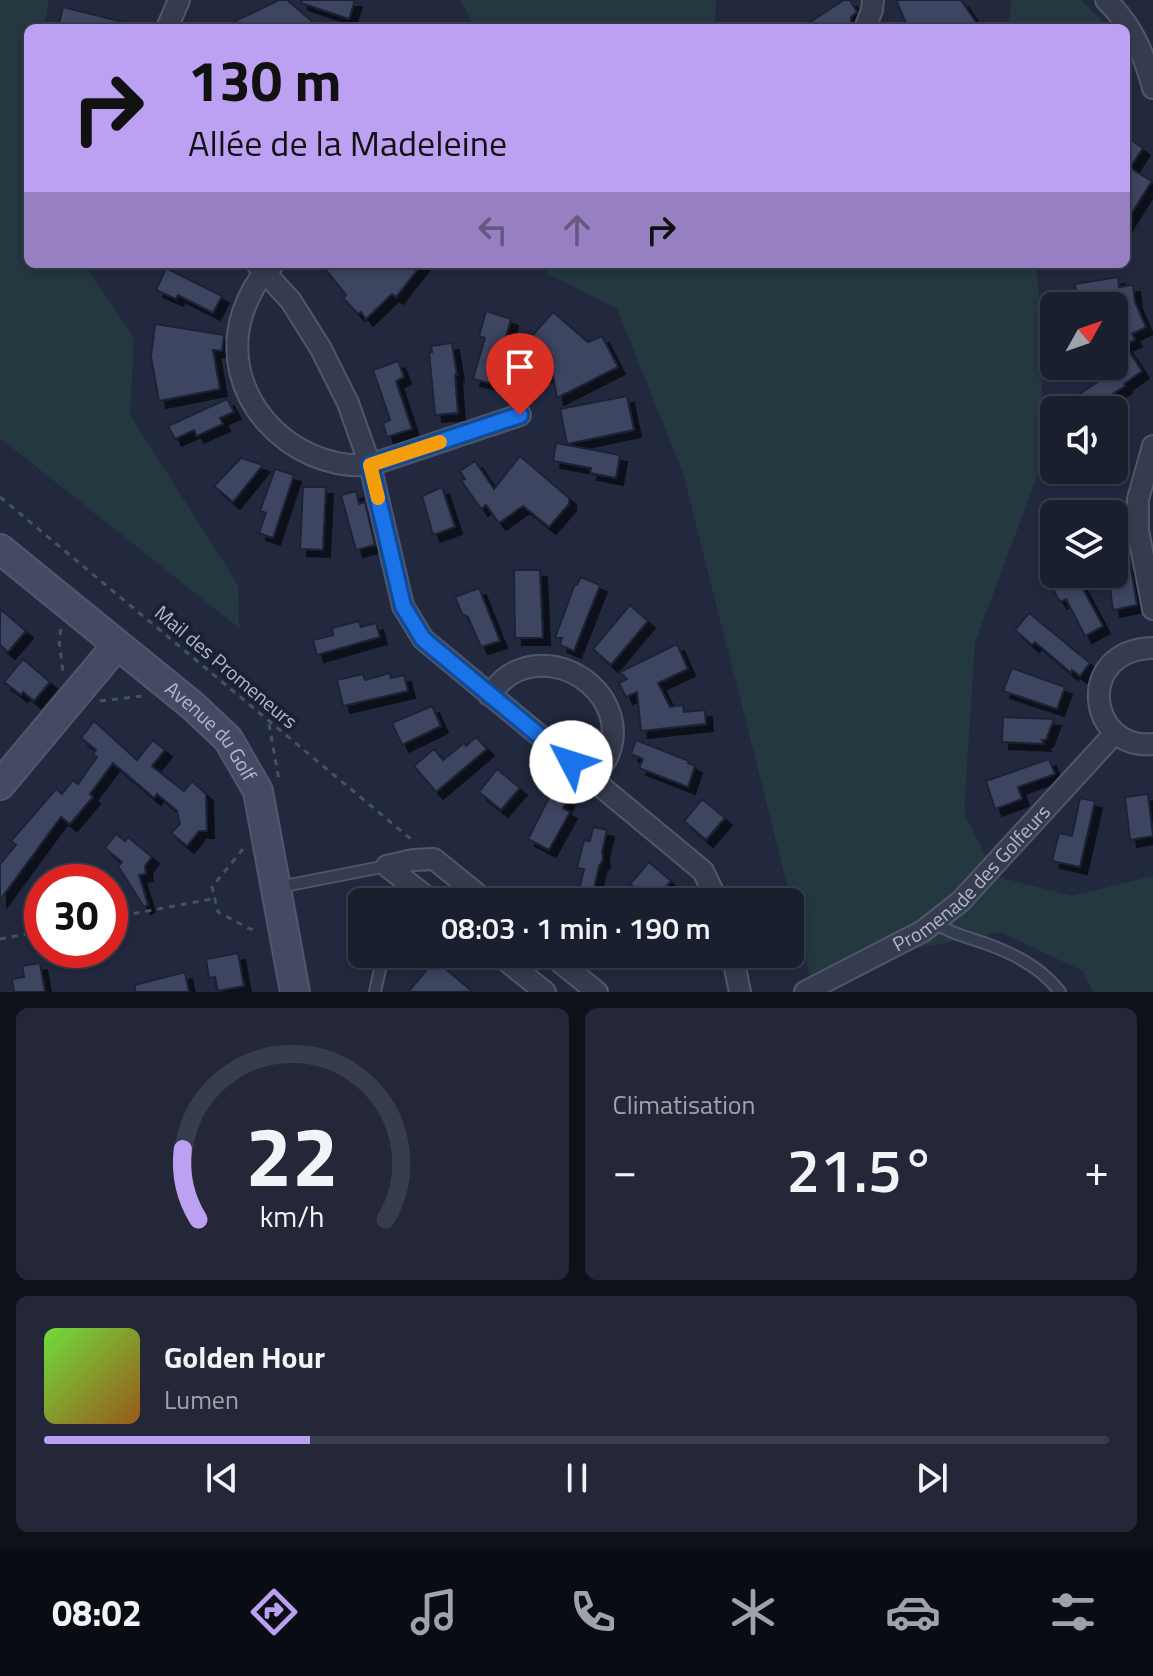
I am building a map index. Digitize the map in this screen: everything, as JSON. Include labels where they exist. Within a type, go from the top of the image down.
[{"type":"street","points":[[169,24],[179,0]]},
{"type":"street","points":[[867,24],[873,0]]},
{"type":"street","points":[[1106,0],[1128,24]]},
{"type":"street","points":[[1130,29],[1144,54],[1153,88]]},
{"type":"street","points":[[264,268],[249,294],[239,326],[240,371],[249,395],[263,418],[298,450],[322,461],[351,466],[370,465],[520,415]]},
{"type":"street","points":[[266,268],[321,349],[348,403],[370,465],[403,606],[423,639],[703,871],[711,888]]},
{"type":"street","points":[[1153,446],[1138,499],[1138,530],[1153,609]]},
{"type":"street","name":"Avenue du Golf","points":[[0,549],[193,706],[228,739],[258,791],[295,992]]},
{"type":"street","points":[[0,785],[117,645]]},
{"type":"street","points":[[1153,648],[1135,649],[1116,658],[1103,675],[1098,695],[1102,716],[1115,733],[1131,743],[1153,744]]},
{"type":"street","points":[[489,695],[502,680],[535,666],[553,666],[571,671],[591,684],[608,704],[614,733],[608,756],[591,779]]},
{"type":"street","name":"Promenade des Golfeurs","points":[[805,992],[830,987],[923,931],[961,901],[1115,733]]},
{"type":"street","points":[[387,866],[434,859],[470,888]]},
{"type":"street","points":[[387,866],[415,888]]},
{"type":"street","points":[[515,968],[545,992]]},
{"type":"street","points":[[567,968],[597,992]]},
{"type":"street","points":[[735,968],[740,992]]},
{"type":"lane","points":[[275,887],[387,866]]},
{"type":"lane","points":[[934,922],[950,933],[1005,951],[1033,965],[1060,992]]},
{"type":"lane","points":[[375,992],[380,968]]},
{"type":"path","name":"Mail des Promeneurs","points":[[0,497],[434,859]]},
{"type":"path","points":[[133,687],[151,702]]},
{"type":"path","points":[[268,845],[238,852],[212,887],[214,899],[218,912],[250,929],[283,928]]},
{"type":"path","points":[[128,915],[214,899]]},
{"type":"path","points":[[0,939],[24,934]]},
{"type":"shaded area","points":[[0,0],[49,0],[45,24],[24,24],[24,268],[87,268],[134,338],[130,415],[238,585],[239,628],[0,438]]},
{"type":"shaded area","points":[[460,0],[716,0],[715,24],[471,24]]},
{"type":"shaded area","points":[[1011,0],[1081,0],[1105,24],[1009,24]]},
{"type":"shaded area","points":[[547,268],[1036,268],[1042,380],[1040,468],[975,643],[964,812],[995,876],[1072,896],[1153,876],[1153,992],[1093,992],[1083,971],[1001,932],[875,956],[812,983],[804,951],[804,888],[788,888],[683,473],[617,309],[547,273]]},
{"type":"building","points":[[279,0],[287,0],[315,24],[229,24]]},
{"type":"building","points":[[301,0],[355,0],[349,19],[301,3]]},
{"type":"building","points":[[844,0],[850,0],[857,12],[851,17],[851,23],[807,24]]},
{"type":"building","points":[[896,0],[961,0],[977,24],[906,24]]},
{"type":"building","points":[[63,7],[127,23],[127,24],[59,24]]},
{"type":"building","points":[[1130,140],[1143,148],[1130,168]]},
{"type":"building","points":[[1130,168],[1152,181],[1130,216]]},
{"type":"building","points":[[166,268],[222,296],[213,313],[178,295],[176,299],[156,290]]},
{"type":"building","points":[[324,268],[419,268],[396,297],[392,294],[366,319],[343,298],[346,295]]},
{"type":"building","points":[[1118,277],[1119,287],[1133,285],[1135,302],[1146,327],[1132,334],[1135,340],[1128,343],[1128,292],[1076,292],[1075,284]]},
{"type":"building","points":[[486,311],[511,319],[493,384],[473,379],[485,338],[479,336]]},
{"type":"building","points":[[553,312],[588,342],[602,336],[618,367],[557,398],[550,359],[545,375],[540,365],[528,379],[509,362]]},
{"type":"building","points":[[155,324],[224,335],[222,351],[213,350],[220,389],[159,401],[151,357]]},
{"type":"building","points":[[452,343],[458,413],[435,415],[429,352],[432,352],[431,346]]},
{"type":"building","points":[[1128,350],[1142,371],[1112,396],[1083,396],[1081,393],[1100,380],[1128,380]]},
{"type":"building","points":[[398,361],[404,377],[396,381],[412,429],[387,437],[383,423],[390,420],[373,370]]},
{"type":"building","points":[[627,396],[634,430],[567,444],[560,409]]},
{"type":"building","points":[[227,399],[234,412],[220,418],[223,424],[197,436],[194,430],[175,439],[168,426]]},
{"type":"building","points":[[556,443],[620,455],[616,478],[590,473],[591,468],[553,461]]},
{"type":"building","points":[[520,456],[569,498],[569,504],[549,527],[523,506],[499,523],[486,505],[481,509],[461,480],[465,479],[460,471],[475,461],[494,489]]},
{"type":"building","points":[[241,458],[263,465],[233,502],[214,486]]},
{"type":"building","points":[[275,469],[294,475],[273,538],[259,533],[266,513],[260,511]]},
{"type":"building","points":[[303,487],[326,487],[323,550],[300,549]]},
{"type":"building","points":[[442,487],[455,527],[433,535],[422,496]]},
{"type":"building","points":[[356,491],[359,504],[365,502],[375,545],[356,550],[341,495]]},
{"type":"building","points":[[1128,563],[1137,605],[1113,610],[1110,588],[1128,588]]},
{"type":"building","points":[[514,570],[540,570],[543,638],[515,638]]},
{"type":"building","points":[[581,577],[600,585],[574,651],[560,645],[562,638],[555,638],[575,584]]},
{"type":"building","points":[[479,588],[500,641],[481,647],[455,597]]},
{"type":"building","points":[[1052,588],[1083,588],[1103,626],[1085,636],[1066,599],[1060,602]]},
{"type":"building","points":[[630,605],[648,621],[611,665],[593,649]]},
{"type":"building","points":[[0,609],[26,631],[8,652],[0,645]]},
{"type":"building","points":[[1029,613],[1090,663],[1080,676],[1072,670],[1071,673],[1035,642],[1032,645],[1015,630]]},
{"type":"building","points":[[359,621],[361,627],[376,623],[380,637],[317,655],[313,640],[333,635],[332,628]]},
{"type":"building","points":[[677,644],[688,669],[658,683],[670,707],[683,705],[684,712],[705,710],[706,724],[641,731],[637,692],[626,697],[619,683],[627,679],[620,672]]},
{"type":"building","points":[[23,659],[50,682],[34,701],[4,682]]},
{"type":"building","points":[[1012,668],[1065,687],[1057,709],[1003,691]]},
{"type":"building","points":[[390,673],[391,678],[404,675],[408,691],[343,706],[337,680],[363,674],[365,680]]},
{"type":"building","points":[[432,706],[441,726],[402,745],[392,723]]},
{"type":"building","points":[[1003,717],[1054,719],[1046,740],[1042,740],[1044,744],[1002,742]]},
{"type":"building","points":[[94,721],[137,760],[153,740],[165,750],[152,766],[184,791],[192,781],[206,794],[207,831],[199,831],[187,846],[171,833],[180,824],[177,811],[157,794],[154,798],[113,763],[90,794],[93,797],[70,824],[61,817],[0,900],[0,864],[16,845],[11,841],[56,789],[62,794],[73,780],[78,784],[97,757],[93,754],[96,750],[81,738]]},
{"type":"building","points":[[476,737],[487,749],[436,792],[414,766],[434,749],[443,760]]},
{"type":"building","points":[[636,740],[695,766],[688,787],[639,768],[643,759],[631,754]]},
{"type":"building","points":[[1049,759],[1055,774],[1018,787],[1022,799],[995,809],[986,781]]},
{"type":"building","points":[[497,769],[520,788],[501,810],[479,792]]},
{"type":"building","points":[[554,788],[569,796],[563,808],[570,812],[549,850],[528,839]]},
{"type":"building","points":[[1148,794],[1153,836],[1130,840],[1125,797]]},
{"type":"building","points":[[1080,798],[1095,801],[1080,867],[1052,861],[1059,833],[1072,836]]},
{"type":"building","points":[[702,799],[725,818],[706,840],[684,821]]},
{"type":"building","points":[[593,827],[607,830],[603,860],[594,888],[579,888],[584,869],[577,868],[584,840],[590,841]]},
{"type":"building","points":[[116,834],[125,841],[128,837],[152,857],[145,866],[146,874],[139,875],[148,905],[144,907],[128,882],[128,864],[120,864],[122,862],[105,848]]},
{"type":"building","points":[[649,862],[671,881],[665,888],[635,888],[630,884]]},
{"type":"building","points":[[238,953],[244,986],[218,991],[215,977],[209,978],[206,959]]},
{"type":"building","points":[[22,966],[41,968],[45,992],[14,992],[12,979],[24,977]]},
{"type":"building","points":[[428,968],[444,968],[473,992],[408,992]]},
{"type":"building","points":[[185,972],[189,992],[135,992],[135,985]]},
{"type":"slow traffic","points":[[378,498],[370,465],[440,442]]},
{"type":"route","points":[[520,415],[370,465],[403,606],[423,639],[571,762]]}]
